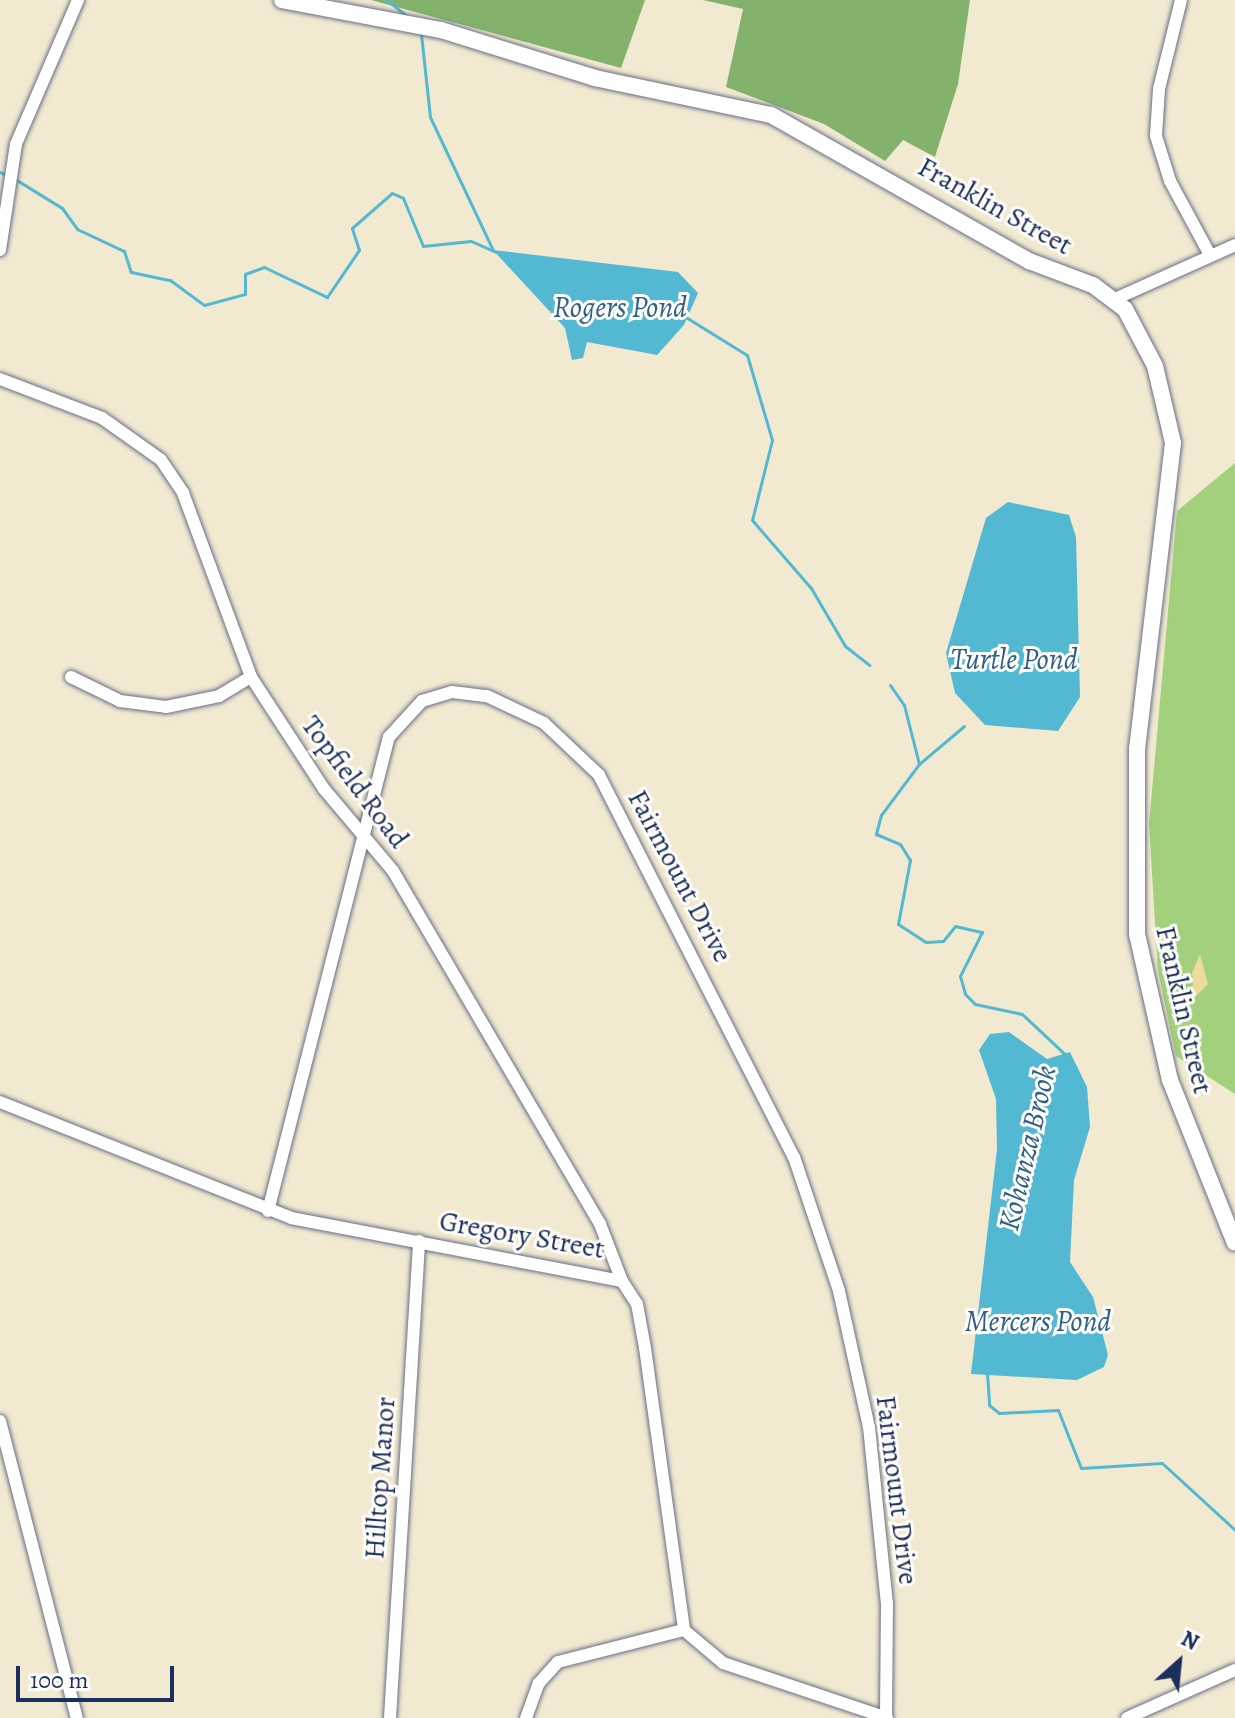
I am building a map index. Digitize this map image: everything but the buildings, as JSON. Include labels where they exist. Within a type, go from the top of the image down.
[{"type":"main road","name":"Franklin Street","points":[[282,0],[441,30],[609,81],[771,115],[1029,261],[1115,299],[1155,366],[1173,443],[1137,748],[1137,934],[1170,1080],[1235,1243]]},
{"type":"street","points":[[0,250],[10,176],[21,129],[78,0]]},
{"type":"street","points":[[1181,0],[1159,89],[1156,136],[1170,181],[1210,255]]},
{"type":"street","points":[[1115,299],[1235,245]]},
{"type":"street","name":"Topfield Road","points":[[0,379],[102,418],[161,460],[183,493],[251,677],[363,836],[393,871],[600,1224],[622,1281]]},
{"type":"street","points":[[71,677],[120,701],[166,707],[219,696],[251,677]]},
{"type":"street","name":"Fairmount Drive","points":[[268,1211],[389,737],[436,695],[466,692],[507,704],[572,742],[599,775],[755,1071],[794,1157],[839,1291],[869,1427],[887,1603],[886,1718]]},
{"type":"street","name":"Gregory Street","points":[[0,1102],[268,1211],[622,1281],[637,1304],[645,1348],[684,1630]]},
{"type":"street","name":"Hilltop Manor","points":[[390,1718],[419,1241]]},
{"type":"street","points":[[0,1421],[77,1718]]},
{"type":"street","points":[[526,1718],[539,1683],[558,1662],[684,1630],[723,1663],[886,1718]]},
{"type":"street","points":[[1127,1718],[1235,1670]]},
{"type":"green space","points":[[371,0],[645,0],[621,68]]},
{"type":"green space","points":[[703,0],[970,0],[958,84],[935,157],[903,140],[885,161],[824,124],[726,87],[743,9]]},
{"type":"green space","points":[[1235,463],[1235,1094],[1176,1056],[1158,971],[1149,824],[1177,511]]},
{"type":"sand","points":[[1200,954],[1208,984],[1194,998],[1192,973]]},
{"type":"water","name":"Rogers Pond","points":[[493,250],[678,272],[698,293],[684,325],[657,355],[587,342],[583,358],[572,360],[565,328]]},
{"type":"water","name":"Turtle Pond","points":[[1008,502],[1069,515],[1076,537],[1080,697],[1058,731],[985,725],[955,693],[946,653],[986,518]]},
{"type":"water","name":"Mercers Pond","points":[[1009,1032],[1047,1059],[1070,1052],[1087,1087],[1090,1127],[1074,1180],[1070,1262],[1093,1297],[1108,1355],[1104,1367],[1077,1380],[971,1374],[997,1149],[996,1099],[979,1050],[990,1034]]},
{"type":"waterway","points":[[387,0],[407,16]]},
{"type":"waterway","points":[[421,34],[430,117],[493,250]]},
{"type":"waterway","name":"Kohanza Brook","points":[[0,172],[9,176]]},
{"type":"waterway","name":"Kohanza Brook","points":[[15,179],[62,208],[77,229],[124,251],[131,272],[170,280],[204,305],[245,294],[245,274],[264,267],[327,297],[359,250],[352,228],[392,193],[403,198],[423,246],[471,241],[496,252]]},
{"type":"waterway","name":"Kohanza Brook","points":[[684,316],[747,355],[772,440],[752,520],[811,588],[845,646],[869,665]]},
{"type":"waterway","name":"Kohanza Brook","points":[[890,685],[904,705],[919,764]]},
{"type":"waterway","name":"Kohanza Brook","points":[[964,726],[919,764],[881,815],[876,834],[900,844],[910,860],[898,924],[926,942],[943,941],[955,926],[982,932],[960,976],[965,994],[975,1004],[1022,1014],[1068,1057]]},
{"type":"waterway","name":"Kohanza Brook","points":[[987,1373],[989,1405],[999,1413],[1058,1410],[1081,1468],[1162,1463],[1235,1530]]}]
